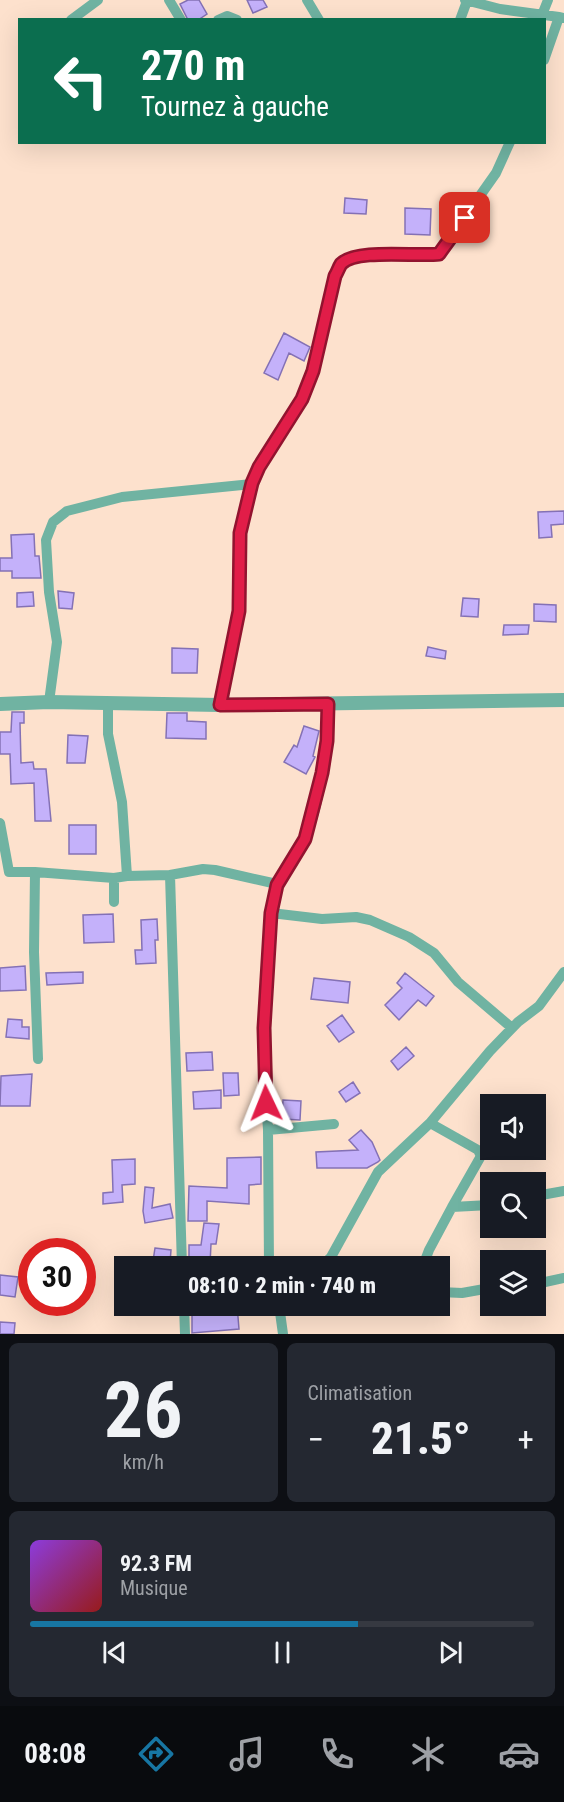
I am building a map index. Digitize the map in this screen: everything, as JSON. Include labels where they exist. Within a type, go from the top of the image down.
[{"type":"street","points":[[73,18],[98,0]]},
{"type":"street","points":[[169,0],[180,18]]},
{"type":"street","points":[[307,0],[318,18]]},
{"type":"street","points":[[461,18],[466,0],[561,17],[546,55]]},
{"type":"street","points":[[542,15],[548,0]]},
{"type":"street","points":[[220,705],[239,611],[239,543],[252,483],[259,467],[302,399],[309,380],[335,276],[341,264],[352,258],[399,253],[428,256],[439,254],[496,173],[509,144]]},
{"type":"street","points":[[49,702],[57,642],[49,592],[46,540],[53,522],[67,511],[122,497],[252,483]]},
{"type":"street","points":[[0,704],[49,702],[220,705],[564,700]]},
{"type":"street","points":[[108,704],[108,734],[122,802],[127,876]]},
{"type":"street","points":[[269,1256],[264,1028],[271,913],[277,885],[305,839],[322,773],[327,741],[328,704]]},
{"type":"street","points":[[0,823],[4,873],[35,872],[114,878],[215,870],[277,885]]},
{"type":"street","points":[[35,872],[38,1059]]},
{"type":"street","points":[[170,875],[182,1256]]},
{"type":"street","points":[[114,878],[114,902]]},
{"type":"street","points":[[271,913],[322,919],[356,917],[370,920],[409,937],[434,953],[458,982],[512,1028]]},
{"type":"street","points":[[332,1256],[378,1172],[430,1123],[512,1028],[539,1006],[564,972]]},
{"type":"street","points":[[427,1256],[481,1156],[478,1150],[430,1123]]},
{"type":"street","points":[[268,1130],[334,1124]]},
{"type":"street","points":[[546,1194],[564,1191]]},
{"type":"street","points":[[452,1206],[480,1205]]},
{"type":"street","points":[[546,1282],[564,1278]]},
{"type":"street","points":[[450,1293],[480,1290]]},
{"type":"street","points":[[184,1316],[185,1334]]},
{"type":"street","points":[[281,1316],[283,1334]]},
{"type":"building","points":[[188,0],[199,0],[207,14],[201,18],[187,18],[180,4]]},
{"type":"building","points":[[247,0],[263,0],[267,7],[253,13]]},
{"type":"building","points":[[345,198],[367,200],[366,214],[344,213]]},
{"type":"building","points":[[405,208],[431,209],[430,235],[405,234]]},
{"type":"building","points":[[284,333],[310,347],[304,361],[289,353],[278,380],[264,373]]},
{"type":"building","points":[[564,511],[564,524],[551,525],[552,537],[539,538],[538,512]]},
{"type":"building","points":[[34,534],[35,556],[39,556],[41,578],[12,578],[12,571],[0,571],[0,558],[12,558],[11,535]]},
{"type":"building","points":[[58,591],[74,593],[72,609],[59,608]]},
{"type":"building","points":[[33,592],[34,606],[17,607],[17,593]]},
{"type":"building","points":[[463,598],[479,599],[478,617],[461,616]]},
{"type":"building","points":[[534,604],[556,605],[556,622],[534,621]]},
{"type":"building","points":[[504,625],[529,625],[528,634],[503,635]]},
{"type":"building","points":[[428,647],[446,651],[445,659],[426,656]]},
{"type":"building","points":[[172,648],[198,649],[197,673],[172,673]]},
{"type":"building","points":[[12,712],[24,712],[24,723],[20,723],[21,763],[33,762],[34,769],[46,769],[51,821],[35,821],[34,783],[11,784],[10,754],[0,754],[0,732],[11,732]]},
{"type":"building","points":[[167,713],[187,713],[187,721],[206,722],[206,739],[166,738]]},
{"type":"building","points":[[304,726],[319,731],[313,756],[315,757],[306,774],[284,762],[294,745],[297,747]]},
{"type":"building","points":[[68,735],[88,736],[85,763],[67,763]]},
{"type":"building","points":[[69,825],[96,825],[96,854],[69,854]]},
{"type":"building","points":[[113,914],[114,942],[84,943],[83,915]]},
{"type":"building","points":[[157,919],[156,963],[136,964],[135,950],[142,950],[141,920]]},
{"type":"building","points":[[25,966],[26,990],[0,991],[0,968]]},
{"type":"building","points":[[83,972],[83,983],[47,985],[46,973]]},
{"type":"building","points":[[405,973],[434,996],[426,1006],[418,1000],[399,1020],[385,1005],[402,988],[397,983]]},
{"type":"building","points":[[314,978],[350,982],[348,1003],[311,999]]},
{"type":"building","points":[[342,1015],[354,1032],[339,1042],[327,1026]]},
{"type":"building","points":[[8,1019],[22,1020],[22,1027],[29,1027],[29,1039],[6,1037]]},
{"type":"building","points":[[406,1047],[414,1056],[398,1070],[391,1061]]},
{"type":"building","points":[[212,1052],[213,1070],[187,1071],[186,1053]]},
{"type":"building","points":[[223,1073],[238,1073],[239,1095],[224,1096]]},
{"type":"building","points":[[32,1074],[30,1106],[0,1106],[1,1076]]},
{"type":"building","points":[[353,1082],[360,1093],[346,1102],[339,1092]]},
{"type":"building","points":[[221,1090],[221,1108],[194,1109],[193,1092]]},
{"type":"building","points":[[283,1100],[301,1101],[300,1120],[282,1119]]},
{"type":"building","points":[[361,1130],[372,1142],[380,1160],[378,1162],[367,1168],[317,1168],[316,1152],[358,1150],[349,1140]]},
{"type":"building","points":[[261,1157],[261,1184],[249,1185],[249,1204],[207,1201],[207,1221],[188,1221],[189,1186],[227,1188],[227,1158]]},
{"type":"building","points":[[135,1159],[135,1184],[122,1185],[123,1202],[103,1204],[103,1193],[113,1192],[112,1160]]},
{"type":"building","points":[[145,1187],[154,1188],[152,1208],[170,1204],[173,1218],[145,1223],[143,1211]]},
{"type":"building","points":[[204,1223],[219,1224],[216,1244],[211,1244],[210,1256],[189,1256],[189,1245],[201,1245]]},
{"type":"building","points":[[155,1248],[171,1250],[171,1256],[154,1256]]},
{"type":"building","points":[[0,1275],[18,1277],[15,1297],[0,1295]]},
{"type":"building","points":[[192,1316],[238,1316],[239,1329],[192,1333]]},
{"type":"building","points":[[0,1322],[15,1323],[14,1334],[0,1334]]},
{"type":"route","points":[[266,1103],[264,1028],[271,913],[277,885],[305,839],[316,799],[327,741],[328,704],[220,705],[241,597],[238,553],[240,533],[252,483],[259,467],[302,399],[313,371],[335,276],[341,264],[352,258],[399,253],[428,256],[439,254],[465,218]]}]
